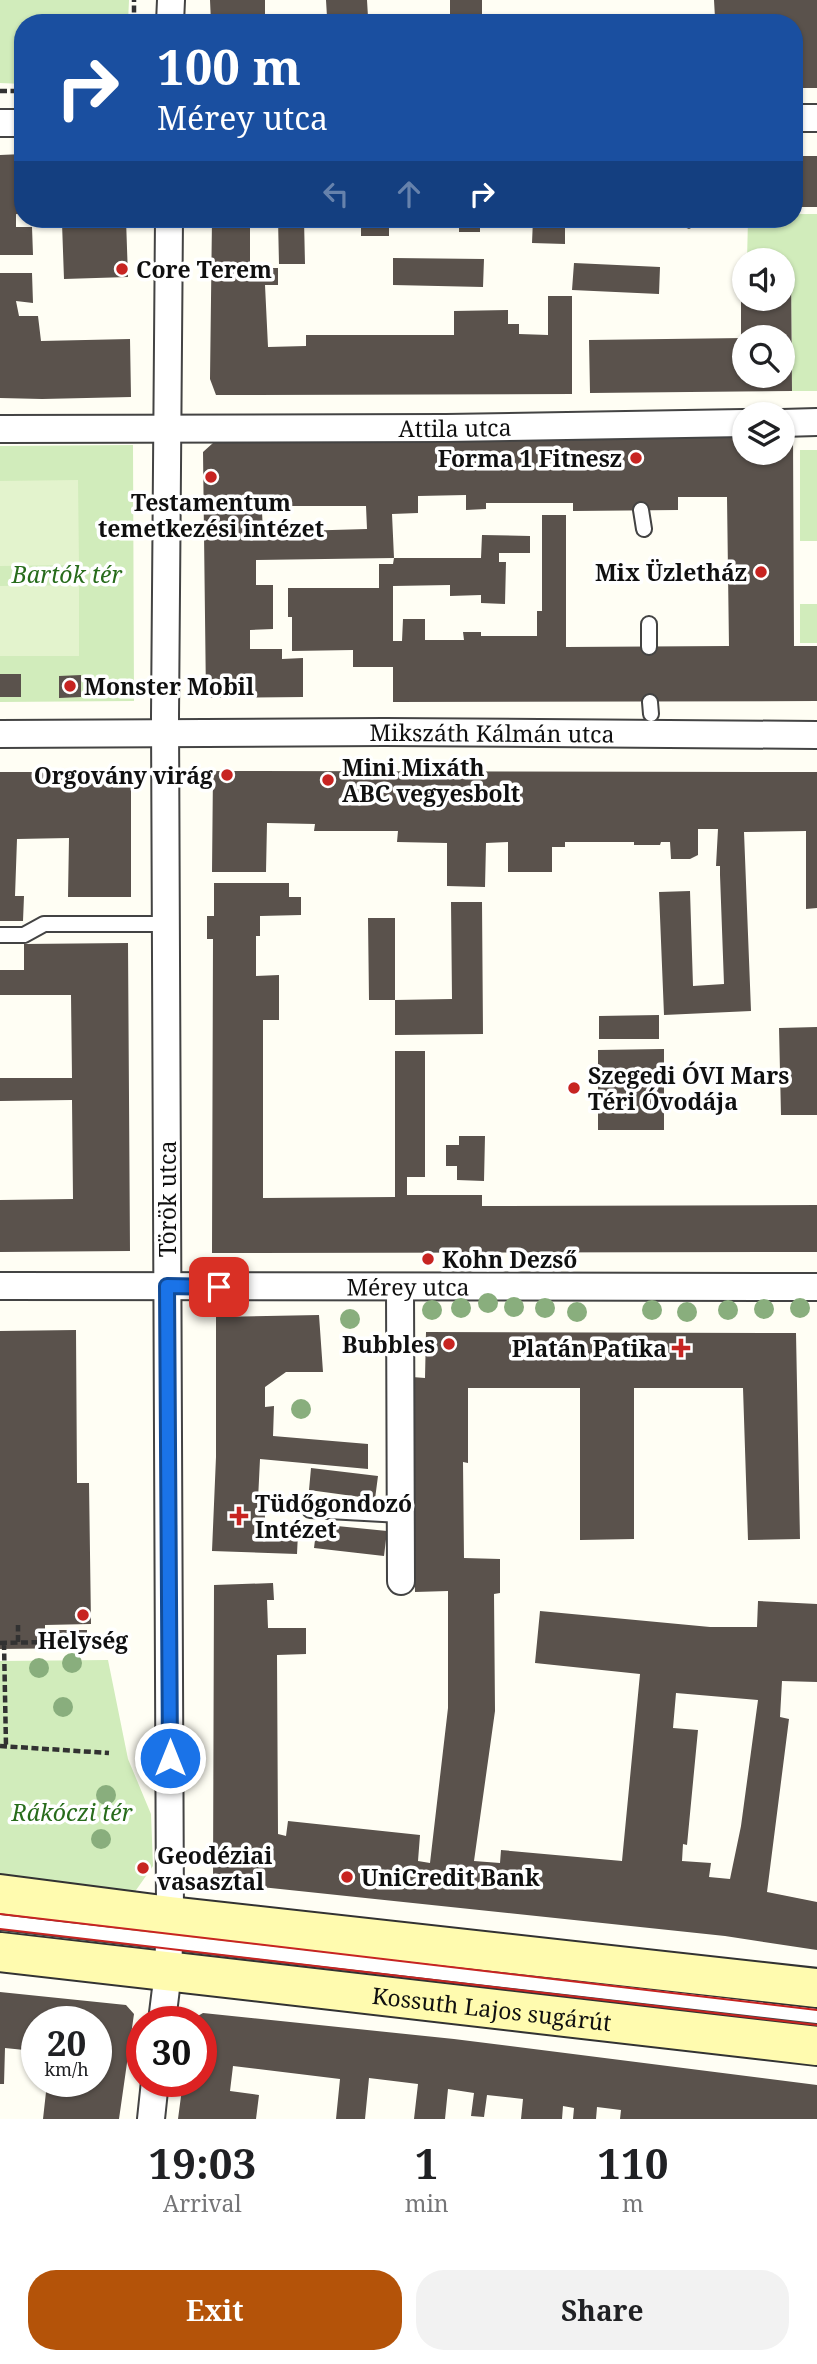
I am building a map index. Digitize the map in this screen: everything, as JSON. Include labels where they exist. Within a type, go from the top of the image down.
[{"type":"street","points":[[0,734],[166,733],[169,228]]},
{"type":"street","points":[[795,423],[817,422]]},
{"type":"street","name":"Attila utca","points":[[168,428],[640,431],[732,424]]},
{"type":"street","points":[[0,429],[168,428]]},
{"type":"street","name":"Mikszáth Kálmán utca","points":[[166,733],[817,734]]},
{"type":"street","name":"Török utca","points":[[163,2006],[169,1943],[166,733]]},
{"type":"street","name":"Mérey utca","points":[[0,1286],[817,1287]]},
{"type":"street","points":[[400,1288],[401,1581]]},
{"type":"street","name":"Kossuth Lajos sugárút","points":[[0,1894],[169,1943],[817,2046]]},
{"type":"street","name":"Kossuth Lajos sugárút","points":[[0,1952],[169,1943],[817,1988]]},
{"type":"street","points":[[151,2119],[153,2097]]},
{"type":"lane","points":[[640,510],[644,529]]},
{"type":"lane","points":[[649,624],[649,647]]},
{"type":"lane","points":[[0,935],[24,935],[44,925],[167,924]]},
{"type":"lane","points":[[310,1510],[401,1515]]},
{"type":"lane","points":[[0,1922],[817,2016]]},
{"type":"path","points":[[18,1625],[18,1643]]},
{"type":"path","points":[[109,1753],[3,1746],[2,1643],[90,1641],[114,1637]]},
{"type":"green space","points":[[0,0],[129,0],[128,14],[14,14],[14,84],[0,83]]},
{"type":"green space","points":[[803,214],[817,214],[817,391],[792,391],[792,388],[795,388],[795,325],[791,325],[791,311],[795,311],[795,248],[747,248],[748,228],[803,228]]},
{"type":"green space","name":"Bartók tér","points":[[133,445],[134,701],[0,702],[0,446]]},
{"type":"green space","points":[[800,450],[817,450],[817,541],[800,541]]},
{"type":"green space","points":[[78,480],[79,565],[0,566],[0,481]]},
{"type":"green space","points":[[79,585],[79,656],[0,656],[0,586]]},
{"type":"green space","points":[[800,604],[817,604],[817,643],[800,643]]},
{"type":"green space","name":"Rákóczi tér","points":[[108,1660],[128,1759],[151,1814],[153,1866],[134,1893],[0,1879],[0,1661]]},
{"type":"building","points":[[210,0],[265,0],[265,14],[211,14]]},
{"type":"building","points":[[326,0],[367,0],[368,14],[327,14]]},
{"type":"building","points":[[450,0],[482,0],[482,14],[450,14]]},
{"type":"building","points":[[714,0],[817,0],[817,88],[803,88],[803,14],[715,14]]},
{"type":"building","points":[[14,154],[14,228],[32,228],[33,255],[0,255],[0,155]]},
{"type":"building","points":[[803,156],[817,156],[817,207],[803,207]]},
{"type":"building","points":[[62,228],[126,228],[128,277],[64,279]]},
{"type":"building","points":[[212,228],[250,228],[250,268],[278,268],[278,285],[265,285],[268,347],[306,346],[306,335],[454,335],[454,311],[508,310],[508,324],[519,324],[519,334],[548,335],[548,296],[572,296],[572,394],[216,395],[210,379]]},
{"type":"building","points":[[278,228],[304,228],[305,264],[279,264]]},
{"type":"building","points":[[361,228],[389,228],[389,236],[361,236]]},
{"type":"building","points":[[459,228],[480,228],[480,232],[459,232]]},
{"type":"building","points":[[533,228],[565,228],[565,244],[532,243]]},
{"type":"building","points":[[393,258],[484,259],[483,287],[393,285]]},
{"type":"building","points":[[574,263],[660,267],[659,294],[572,290]]},
{"type":"building","points":[[0,273],[32,273],[33,303],[16,301],[19,316],[38,316],[41,341],[130,339],[131,397],[0,398]]},
{"type":"building","points":[[741,311],[791,311],[791,325],[741,325]]},
{"type":"building","points":[[732,338],[732,388],[792,388],[792,391],[590,393],[589,340]]},
{"type":"building","points":[[732,436],[732,465],[793,465],[794,646],[817,646],[817,701],[393,702],[393,667],[353,667],[353,650],[292,651],[292,617],[288,617],[288,588],[379,588],[379,564],[393,564],[394,558],[256,560],[256,585],[273,585],[273,629],[250,630],[250,649],[282,649],[282,659],[303,658],[303,697],[206,698],[203,452],[213,443]],"holes":[[[466,495],[466,510],[486,509],[486,503],[573,503],[573,511],[678,510],[678,497],[727,497],[729,646],[566,647],[566,515],[542,515],[542,611],[537,611],[537,636],[481,636],[481,632],[463,632],[464,640],[425,640],[425,619],[403,619],[402,641],[393,641],[393,586],[450,585],[450,596],[481,595],[481,603],[505,604],[506,562],[499,562],[499,553],[530,553],[530,536],[482,535],[481,558],[394,558],[392,514],[418,513],[418,496]],[[282,506],[366,506],[367,529],[263,532],[262,512],[282,512]]]},
{"type":"building","points":[[0,674],[21,674],[21,697],[0,697]]},
{"type":"building","name":"Monster Mobil","points":[[81,675],[81,697],[59,698],[59,676]]},
{"type":"building","points":[[213,771],[817,772],[817,908],[806,909],[806,831],[744,832],[751,1011],[664,1015],[659,892],[690,891],[693,986],[724,984],[720,866],[716,866],[718,829],[698,829],[698,855],[690,859],[671,859],[670,842],[661,842],[660,845],[634,845],[634,842],[565,842],[565,847],[552,847],[552,872],[508,872],[508,842],[486,843],[485,887],[447,886],[447,843],[397,842],[398,831],[314,831],[315,824],[267,823],[266,872],[212,872]]},
{"type":"building","points":[[0,772],[131,772],[131,897],[68,897],[69,838],[17,839],[15,896],[24,896],[23,921],[0,921]]},
{"type":"building","points":[[214,883],[289,883],[289,897],[301,897],[301,915],[260,916],[260,936],[256,936],[256,976],[279,975],[279,1020],[263,1020],[263,1198],[395,1197],[395,1051],[425,1051],[425,1177],[407,1177],[407,1195],[482,1195],[482,1206],[817,1205],[817,1252],[212,1253],[213,939],[207,939],[207,916],[214,916]]},
{"type":"building","points":[[451,902],[482,902],[483,1034],[395,1035],[395,1000],[452,999]]},
{"type":"building","points":[[368,918],[395,918],[395,1000],[369,1000]]},
{"type":"building","points":[[128,943],[130,1251],[0,1252],[0,1200],[73,1199],[72,1100],[0,1101],[0,1078],[72,1078],[71,995],[0,995],[0,970],[24,970],[24,944]]},
{"type":"building","points":[[659,1015],[659,1039],[599,1039],[599,1016]]},
{"type":"building","points":[[817,1027],[817,1115],[781,1115],[779,1028]]},
{"type":"building","points":[[664,1049],[664,1130],[598,1130],[598,1050]]},
{"type":"building","points":[[459,1136],[485,1136],[484,1181],[457,1180],[457,1166],[446,1166],[446,1145],[459,1145]]},
{"type":"building","points":[[319,1315],[323,1372],[286,1372],[265,1387],[265,1407],[274,1406],[273,1436],[368,1444],[368,1469],[260,1459],[258,1500],[266,1500],[264,1531],[298,1533],[297,1554],[212,1551],[216,1457],[216,1317]]},
{"type":"building","points":[[76,1330],[77,1483],[89,1483],[91,1624],[45,1625],[45,1630],[87,1630],[87,1648],[0,1649],[0,1331]]},
{"type":"building","points":[[426,1332],[796,1333],[800,1539],[748,1540],[743,1388],[634,1388],[634,1539],[580,1540],[580,1388],[468,1388],[468,1463],[463,1462],[464,1558],[500,1559],[500,1593],[494,1594],[495,1711],[474,1861],[500,1863],[501,1850],[622,1861],[640,1674],[535,1663],[540,1611],[710,1627],[757,1627],[758,1601],[817,1604],[817,1682],[782,1681],[780,1717],[789,1719],[767,1892],[817,1902],[817,1950],[725,1936],[213,1882],[214,1585],[273,1583],[274,1600],[267,1600],[268,1628],[306,1628],[306,1654],[277,1655],[278,1834],[286,1836],[288,1821],[420,1835],[418,1861],[430,1863],[448,1708],[448,1591],[415,1592],[412,1377],[425,1378]],"holes":[[[676,1693],[758,1700],[741,1826],[730,1879],[709,1877],[711,1863],[682,1861],[683,1844],[687,1845],[698,1730],[673,1728]]]},
{"type":"building","points":[[311,1468],[378,1476],[375,1499],[309,1490]]},
{"type":"building","points":[[317,1524],[387,1531],[384,1556],[314,1548]]},
{"type":"building","points":[[0,1992],[127,2006],[126,2070],[119,2119],[43,2119],[45,2097],[112,2097],[112,2006],[21,2006],[21,2050],[5,2048],[4,2084],[0,2084]]},
{"type":"building","points":[[217,2014],[454,2039],[817,2085],[817,2119],[620,2119],[621,2110],[597,2107],[596,2119],[573,2119],[574,2108],[563,2106],[562,2119],[521,2119],[523,2099],[487,2095],[484,2117],[471,2116],[474,2093],[448,2089],[445,2119],[414,2119],[418,2084],[369,2078],[365,2119],[336,2119],[340,2079],[233,2066],[230,2091],[259,2095],[256,2119],[178,2119],[181,2097],[217,2097]]},
{"type":"tram line","points":[[0,1914],[817,2010]]},
{"type":"tram line","points":[[0,1929],[817,2025]]},
{"type":"place","name":"Core Terem","points":[[122,269]]},
{"type":"place","name":"Forma 1 Fitnesz","points":[[636,458]]},
{"type":"place","name":"Testamentum temetkezési intézet","points":[[211,477]]},
{"type":"place","name":"Mix Üzletház","points":[[761,572]]},
{"type":"place","name":"Monster Mobil","points":[[70,686]]},
{"type":"place","name":"Orgovány virág","points":[[227,775]]},
{"type":"place","name":"Mini Mixáth ABC vegyesbolt","points":[[328,780]]},
{"type":"place","name":"Szegedi ÓVI Mars Téri Óvodája","points":[[574,1088]]},
{"type":"place","name":"Kohn Dezső","points":[[428,1259]]},
{"type":"place","name":"Bubbles","points":[[449,1344]]},
{"type":"place","name":"Platán Patika","points":[[681,1348]]},
{"type":"place","name":"Tüdőgondozó Intézet","points":[[239,1516]]},
{"type":"place","name":"Helység","points":[[83,1615]]},
{"type":"place","name":"Geodéziai vasasztal","points":[[143,1868]]},
{"type":"place","name":"UniCredit Bank","points":[[347,1877]]},
{"type":"route","points":[[170,1758],[167,1286],[219,1287]]}]
